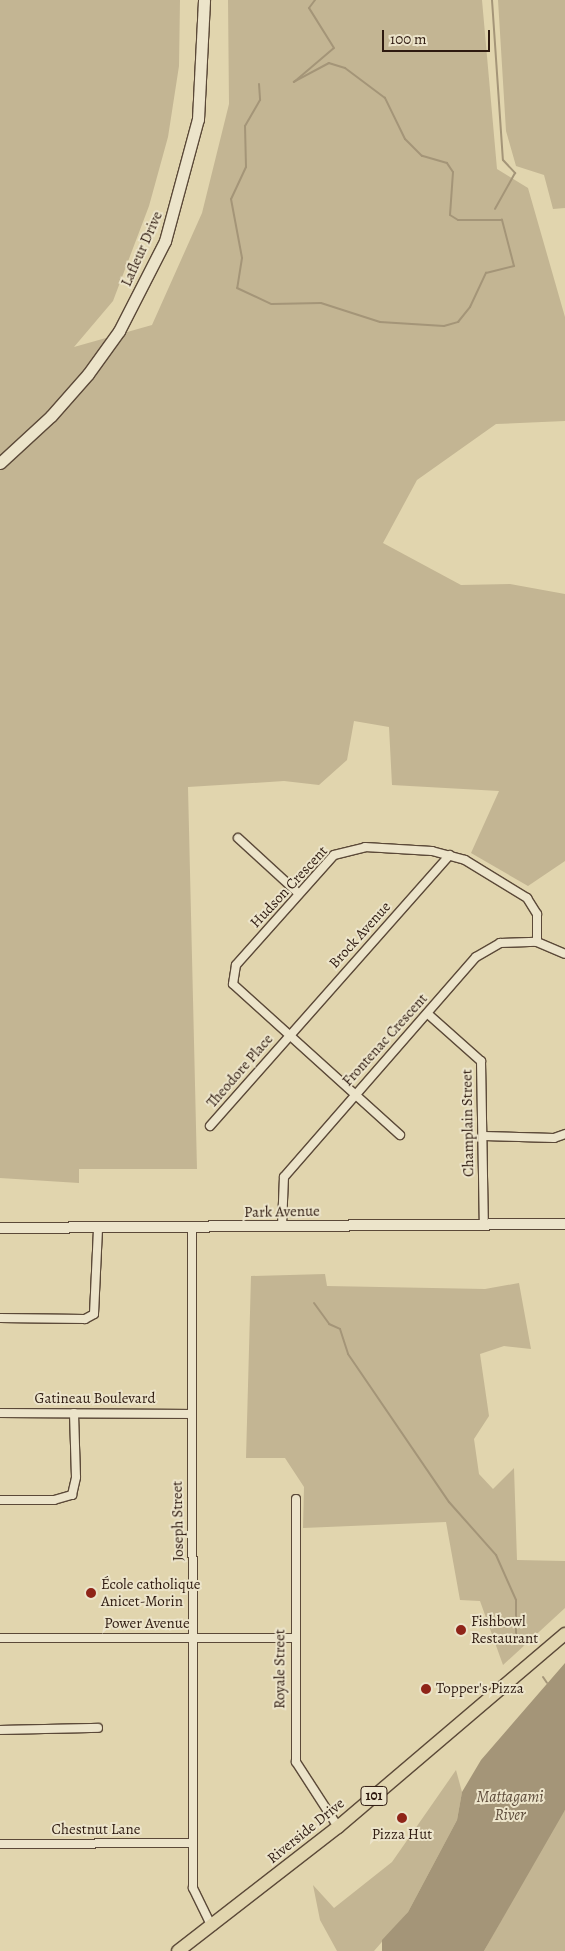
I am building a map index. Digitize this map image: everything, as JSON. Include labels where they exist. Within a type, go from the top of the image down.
[{"type":"main road","name":"Lafleur Drive","points":[[0,463],[52,416],[88,374],[119,331],[161,250],[180,198],[198,119],[204,77],[204,0]]},
{"type":"main road","name":"Riverside Drive","points":[[178,1951],[212,1927],[338,1827],[565,1634]]},
{"type":"street","points":[[238,838],[298,893]]},
{"type":"street","name":"Hudson Crescent","points":[[400,1135],[290,1034],[232,984],[232,973],[298,893],[344,850],[413,848],[450,854],[527,898],[537,914],[537,942]]},
{"type":"street","name":"Brock Avenue","points":[[290,1034],[450,854]]},
{"type":"street","points":[[537,942],[565,954]]},
{"type":"street","name":"Frontenac Crescent","points":[[282,1226],[284,1177],[355,1093],[487,949],[537,942]]},
{"type":"street","name":"Champlain Street","points":[[428,1014],[481,1061],[484,1136],[484,1225]]},
{"type":"street","name":"Theodore Place","points":[[210,1126],[290,1034]]},
{"type":"street","points":[[484,1136],[554,1138],[565,1134]]},
{"type":"street","name":"Park Avenue","points":[[0,1228],[192,1229],[282,1226],[565,1224]]},
{"type":"street","points":[[0,1318],[85,1319],[94,1314],[98,1229]]},
{"type":"street","name":"Joseph Street","points":[[192,1229],[192,1843],[194,1896],[212,1927]]},
{"type":"street","name":"Gatineau Boulevard","points":[[0,1413],[191,1414]]},
{"type":"street","points":[[0,1500],[54,1500],[72,1495],[76,1477],[74,1413]]},
{"type":"street","name":"Royale Street","points":[[296,1499],[294,1638],[296,1762],[338,1827]]},
{"type":"street","name":"Power Avenue","points":[[0,1638],[294,1638]]},
{"type":"street","points":[[0,1730],[98,1728]]},
{"type":"street","name":"Chestnut Lane","points":[[0,1844],[192,1843]]},
{"type":"shaded area","points":[[0,0],[180,0],[179,66],[168,137],[149,206],[113,301],[74,347],[152,325],[202,213],[229,104],[228,0],[482,0],[497,169],[528,188],[565,317],[565,421],[496,424],[417,480],[383,543],[461,585],[510,584],[565,594],[565,861],[528,886],[471,853],[499,791],[392,785],[389,727],[354,721],[347,760],[319,785],[284,781],[188,787],[197,1169],[79,1169],[79,1183],[0,1178]]},
{"type":"shaded area","points":[[498,0],[565,0],[565,208],[553,209],[544,175],[516,166],[506,131]]},
{"type":"shaded area","points":[[325,1274],[327,1286],[485,1289],[519,1283],[531,1349],[504,1346],[480,1354],[489,1416],[474,1439],[479,1474],[493,1489],[514,1468],[517,1560],[565,1561],[565,1608],[503,1665],[480,1601],[460,1600],[446,1522],[303,1528],[304,1487],[285,1458],[246,1458],[251,1276]]},
{"type":"shaded area","points":[[456,1770],[462,1792],[457,1820],[408,1912],[374,1951],[337,1951],[320,1920],[313,1885],[334,1908],[392,1862]]},
{"type":"shaded area","points":[[565,1810],[565,1951],[484,1951],[557,1820]]},
{"type":"water","name":"Mattagami River","points":[[565,1663],[565,1810],[484,1951],[382,1951],[382,1940],[408,1912],[457,1820],[462,1792],[481,1760]]},
{"type":"waterway","points":[[259,84],[260,100],[245,126],[246,167],[231,199],[242,258],[237,288],[272,304],[321,303],[380,322],[444,326],[458,322],[470,307],[486,273],[514,266],[502,220],[458,220],[450,215],[453,172],[447,163],[422,156],[405,139],[385,98],[345,68],[329,63],[294,82],[334,48],[309,8],[315,0]]},
{"type":"waterway","points":[[492,0],[503,160],[515,173],[495,209]]},
{"type":"waterway","points":[[314,1303],[329,1324],[340,1329],[348,1354],[449,1502],[496,1555],[516,1600],[516,1643]]},
{"type":"waterway","points":[[543,1677],[547,1683]]},
{"type":"place","name":"École catholique Anicet-Morin","points":[[91,1593]]},
{"type":"place","name":"Fishbowl Restaurant","points":[[461,1630]]},
{"type":"place","name":"Topper's Pizza","points":[[426,1689]]},
{"type":"place","name":"Pizza Hut","points":[[402,1818]]}]
